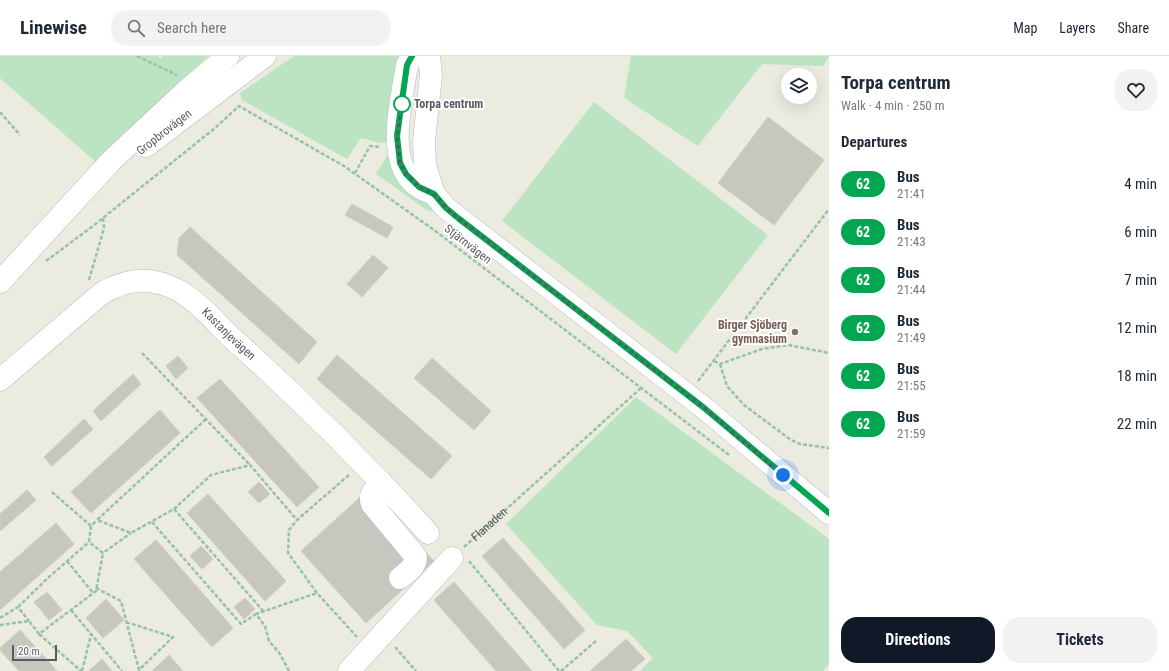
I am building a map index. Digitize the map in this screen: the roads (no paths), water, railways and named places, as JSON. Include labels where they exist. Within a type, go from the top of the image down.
[{"type":"street","name":"Gropbrovägen","points":[[0,282],[112,160],[187,90],[228,56]]},
{"type":"street","name":"Gropbrovägen","points":[[65,211],[164,131],[265,56]]},
{"type":"street","points":[[412,56],[407,65],[397,136],[399,157],[406,174],[419,187],[434,194]]},
{"type":"street","points":[[429,56],[430,75],[424,149],[425,165],[434,194],[446,208],[688,395],[829,513]]},
{"type":"street","name":"Kastanjevägen","points":[[0,380],[93,301],[115,286],[134,281],[150,281],[165,284],[188,296],[286,386],[363,463],[428,533]]},
{"type":"street","points":[[382,483],[372,493],[370,498],[372,504],[416,557],[416,562],[413,566],[400,578]]},
{"type":"street","points":[[349,671],[456,554]]},
{"type":"place","name":"Torpa centrum","points":[[402,104]]},
{"type":"place","name":"Birger Sjöberg gymnasium","points":[[795,332]]}]
